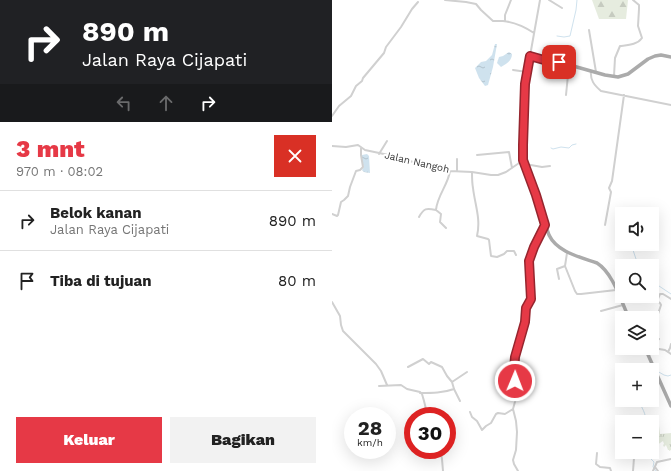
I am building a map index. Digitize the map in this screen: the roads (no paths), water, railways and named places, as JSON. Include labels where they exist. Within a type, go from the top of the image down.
[{"type":"main road","points":[[615,287],[612,279],[597,263],[568,252],[552,242],[545,225],[524,162],[523,145],[525,84],[530,56],[559,62],[569,67],[578,67],[618,77],[623,76],[655,56],[671,56]]},
{"type":"main road","points":[[623,305],[626,311]]},
{"type":"main road","points":[[648,355],[671,406]]},
{"type":"street","points":[[445,0],[476,4],[493,21],[505,21],[521,26],[534,33]]},
{"type":"street","points":[[505,21],[505,15],[511,0]]},
{"type":"street","points":[[530,56],[540,0]]},
{"type":"street","points":[[549,0],[562,8]]},
{"type":"street","points":[[614,77],[615,58],[620,46],[639,42],[642,38],[637,24],[639,5],[633,0]]},
{"type":"street","points":[[332,116],[351,96],[356,86],[362,81],[384,53],[386,47],[418,2]]},
{"type":"street","points":[[589,30],[596,72]]},
{"type":"street","points":[[566,95],[569,67]]},
{"type":"street","points":[[513,70],[527,72]]},
{"type":"street","points":[[590,71],[592,81],[604,93],[624,95],[671,105]]},
{"type":"street","points":[[605,225],[611,192],[608,188],[612,181],[624,95]]},
{"type":"street","points":[[380,154],[387,141]]},
{"type":"street","name":"Jalan Nangoh","points":[[332,146],[346,147],[358,145],[365,150],[457,172],[496,175],[502,174],[524,162]]},
{"type":"street","points":[[332,214],[338,215],[340,203],[348,196],[356,171],[363,167],[361,147]]},
{"type":"street","points":[[477,155],[510,152],[512,168]]},
{"type":"street","points":[[457,159],[457,172]]},
{"type":"street","points":[[524,162],[542,167],[550,166]]},
{"type":"street","points":[[436,210],[437,203],[450,171]]},
{"type":"street","points":[[472,172],[472,187],[479,229],[477,236],[489,240],[491,256],[497,257],[508,251],[514,251],[516,256]]},
{"type":"street","points":[[419,217],[425,209],[436,210],[441,214],[440,222],[446,228]]},
{"type":"street","points":[[518,471],[513,460],[516,450],[517,426],[513,409],[516,398],[514,370],[515,357],[525,322],[526,308],[531,299],[529,261],[545,225]]},
{"type":"street","points":[[568,252],[565,266],[577,294],[615,290]]},
{"type":"street","points":[[559,279],[557,268],[565,266]]},
{"type":"street","points":[[659,296],[663,293],[671,299]]},
{"type":"street","points":[[332,302],[340,316],[343,331],[381,371],[387,385]]},
{"type":"street","points":[[601,310],[623,305]]},
{"type":"street","points":[[668,352],[671,344]]},
{"type":"street","points":[[659,350],[671,354]]},
{"type":"street","points":[[408,367],[423,359],[429,364],[431,362],[442,367],[446,376],[452,382],[460,401]]},
{"type":"street","points":[[452,382],[467,372]]},
{"type":"street","points":[[379,386],[400,385],[420,393],[435,393],[454,389]]},
{"type":"street","points":[[420,393],[426,407]]},
{"type":"street","points":[[470,412],[482,430],[491,423],[496,414],[505,414],[513,409]]},
{"type":"street","points":[[597,453],[596,464],[600,467],[610,468],[611,471]]},
{"type":"street","points":[[442,459],[443,471]]},
{"type":"street","points":[[633,471],[634,459]]},
{"type":"street","points":[[658,471],[654,469],[657,462],[671,459]]},
{"type":"water","points":[[495,44],[497,44],[493,67],[488,85],[485,86],[479,78],[475,68],[492,55]]},
{"type":"water","points":[[509,52],[512,54],[511,59],[501,67],[497,63],[499,57]]},
{"type":"water","points":[[367,154],[369,156],[370,173],[362,170],[364,167],[362,155]]},
{"type":"waterway","points":[[557,36],[570,36],[577,0]]},
{"type":"waterway","points":[[551,148],[569,148],[576,144]]},
{"type":"waterway","points":[[633,251],[636,259]]},
{"type":"waterway","points":[[659,286],[671,294]]},
{"type":"waterway","points":[[659,372],[668,376],[671,375]]},
{"type":"waterway","points":[[642,407],[645,415]]},
{"type":"waterway","points":[[651,459],[654,462],[653,467],[656,471]]}]
